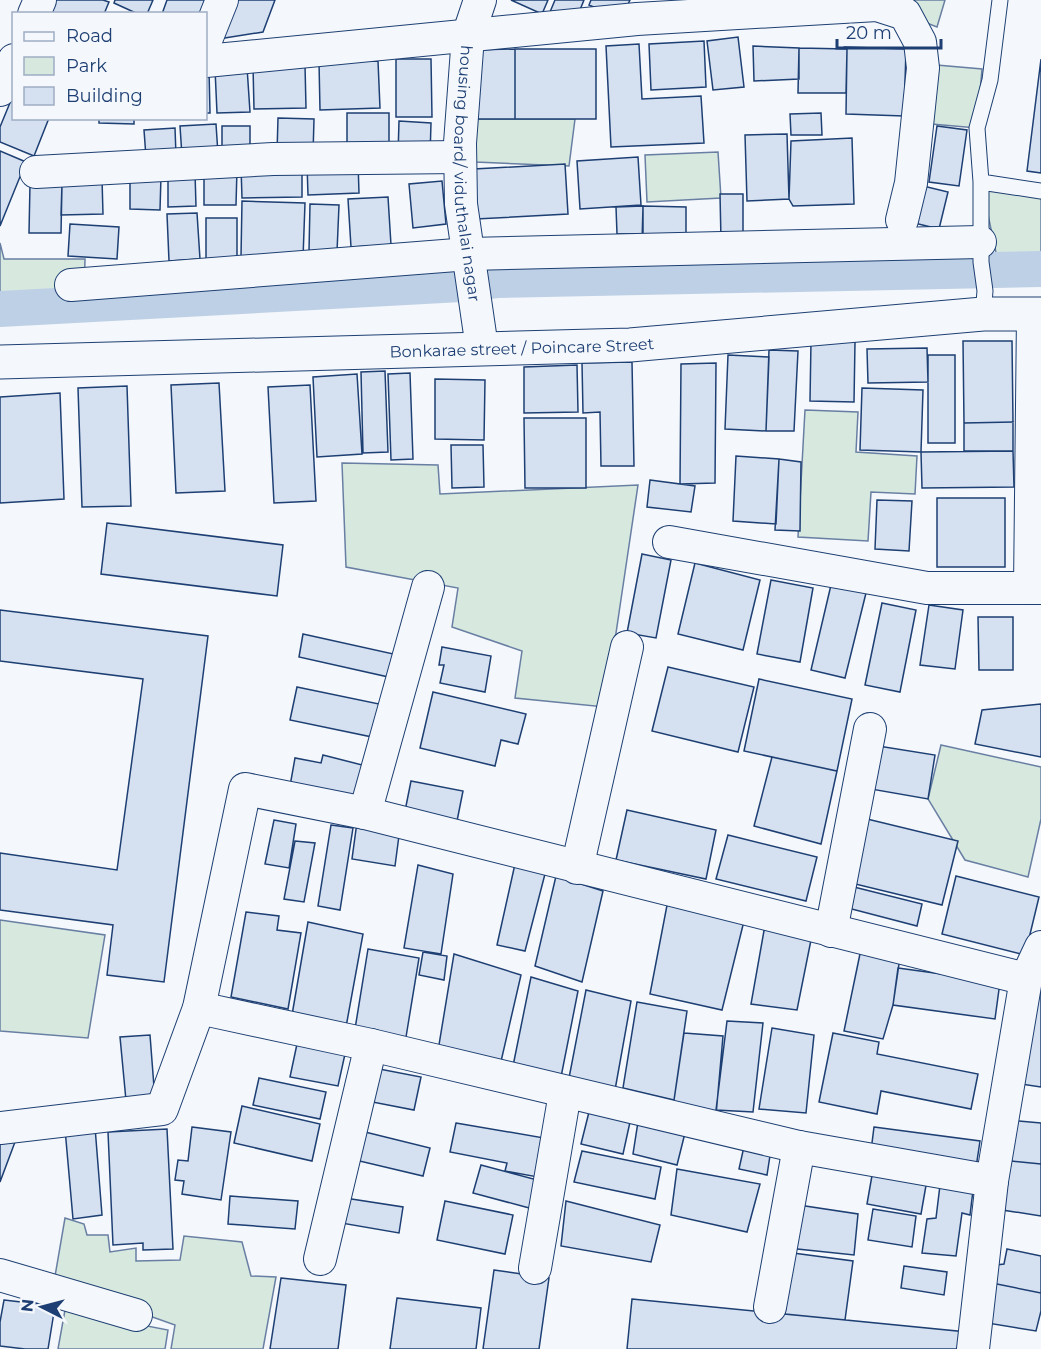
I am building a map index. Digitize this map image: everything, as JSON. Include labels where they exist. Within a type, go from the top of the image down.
[{"type":"street","points":[[207,38],[222,0]]},
{"type":"street","name":"housing board/ viduthalai nagar","points":[[480,0],[468,36],[460,157],[461,204],[481,341]]},
{"type":"street","points":[[207,61],[468,36],[714,7],[877,5],[904,14],[920,42],[923,68],[911,183],[902,220]]},
{"type":"street","points":[[0,90],[12,64]]},
{"type":"street","points":[[36,172],[273,159],[460,157]]},
{"type":"street","points":[[71,285],[469,254],[980,252]]},
{"type":"street","name":"Bonkarae street / Poincare Street","points":[[0,362],[481,341],[630,345],[984,303],[1037,314]]},
{"type":"street","points":[[669,542],[927,588],[1035,588],[1037,314]]},
{"type":"street","points":[[365,813],[428,587]]},
{"type":"street","points":[[578,868],[627,647]]},
{"type":"street","points":[[831,931],[870,729]]},
{"type":"street","points":[[0,1128],[162,1109],[199,1008],[245,789],[365,813],[1026,979]]},
{"type":"street","points":[[973,1349],[992,1181],[1026,979],[1041,947]]},
{"type":"street","points":[[199,1008],[371,1045],[799,1147],[992,1181]]},
{"type":"street","points":[[320,1259],[371,1045]]},
{"type":"street","points":[[536,1268],[565,1093]]},
{"type":"street","points":[[770,1306],[799,1147]]},
{"type":"street","points":[[0,1275],[136,1315]]},
{"type":"lane","points":[[984,303],[980,252],[981,182],[977,128],[990,80],[1000,0]]},
{"type":"lane","points":[[981,182],[1041,191]]},
{"type":"green space","points":[[724,0],[945,0],[937,27],[896,11]]},
{"type":"green space","points":[[925,64],[982,69],[977,128],[920,123]]},
{"type":"green space","points":[[472,119],[575,119],[569,166],[475,162]]},
{"type":"green space","points":[[718,152],[721,198],[647,202],[645,155]]},
{"type":"green space","points":[[981,182],[1041,191],[1041,260],[998,262]]},
{"type":"green space","points":[[0,243],[4,259],[85,259],[84,299],[0,304]]},
{"type":"green space","points":[[805,410],[858,412],[856,452],[917,456],[915,494],[871,492],[868,541],[798,537]]},
{"type":"green space","points":[[342,463],[438,465],[440,494],[638,485],[605,707],[515,698],[522,651],[452,627],[458,588],[346,567]]},
{"type":"green space","points":[[941,745],[1041,767],[1041,819],[1028,877],[965,860],[928,799]]},
{"type":"green space","points":[[0,920],[105,935],[88,1038],[0,1031]]},
{"type":"green space","points":[[65,1218],[84,1224],[87,1235],[108,1235],[110,1252],[136,1248],[136,1261],[180,1260],[184,1236],[242,1242],[251,1276],[276,1277],[263,1349],[171,1349],[175,1325],[54,1282]]},
{"type":"green space","points":[[65,1310],[168,1330],[165,1349],[58,1349]]},
{"type":"building","points":[[52,0],[109,2],[105,12],[48,12]]},
{"type":"building","points":[[115,0],[153,0],[148,12],[134,12],[114,3]]},
{"type":"building","points":[[167,0],[212,0],[207,12],[163,12]]},
{"type":"building","points":[[227,0],[275,0],[263,32],[212,40]]},
{"type":"building","points":[[511,0],[548,0],[542,14]]},
{"type":"building","points":[[555,0],[584,0],[575,22],[550,12]]},
{"type":"building","points":[[591,0],[630,0],[621,19],[589,5]]},
{"type":"building","points":[[738,37],[744,87],[713,90],[707,41]]},
{"type":"building","points":[[704,41],[706,87],[651,90],[649,44]]},
{"type":"building","points":[[639,44],[642,99],[701,96],[704,143],[611,147],[606,46]]},
{"type":"building","points":[[753,46],[799,48],[799,79],[754,81]]},
{"type":"building","points":[[845,47],[906,49],[904,116],[846,114],[847,49]]},
{"type":"building","points":[[799,48],[847,49],[846,93],[798,93]]},
{"type":"building","points":[[515,49],[515,119],[472,119],[473,50]]},
{"type":"building","points":[[515,49],[596,49],[596,119],[515,119]]},
{"type":"building","points":[[396,59],[431,59],[432,117],[396,117]]},
{"type":"building","points":[[1041,59],[1041,173],[1027,171]]},
{"type":"building","points":[[378,61],[380,108],[320,110],[319,62]]},
{"type":"building","points":[[305,65],[306,108],[254,109],[253,66]]},
{"type":"building","points":[[247,67],[250,112],[217,113],[215,69]]},
{"type":"building","points":[[207,69],[209,69],[210,113],[207,113]]},
{"type":"building","points":[[12,98],[12,120],[48,120],[34,156],[0,142],[0,127]]},
{"type":"building","points":[[347,113],[389,113],[389,148],[347,148]]},
{"type":"building","points":[[821,113],[822,135],[791,135],[790,114]]},
{"type":"building","points":[[278,118],[314,119],[313,154],[277,153]]},
{"type":"building","points":[[99,120],[134,120],[134,124],[99,123]]},
{"type":"building","points":[[399,121],[431,123],[430,156],[398,155]]},
{"type":"building","points":[[216,124],[218,154],[182,156],[180,126]]},
{"type":"building","points":[[222,126],[250,126],[250,153],[222,153]]},
{"type":"building","points":[[937,126],[967,130],[959,186],[929,182]]},
{"type":"building","points":[[175,128],[176,155],[146,157],[144,130]]},
{"type":"building","points":[[787,134],[789,199],[747,201],[745,135]]},
{"type":"building","points":[[852,138],[854,204],[793,206],[789,199],[791,141]]},
{"type":"building","points":[[0,151],[26,162],[0,226]]},
{"type":"building","points":[[638,157],[641,205],[580,209],[577,161]]},
{"type":"building","points":[[358,162],[359,193],[308,195],[307,164]]},
{"type":"building","points":[[565,164],[568,214],[476,219],[474,169]]},
{"type":"building","points":[[302,166],[302,197],[242,198],[241,167]]},
{"type":"building","points":[[204,169],[237,169],[236,205],[204,205]]},
{"type":"building","points":[[168,173],[195,173],[196,206],[168,207]]},
{"type":"building","points":[[130,176],[161,176],[160,210],[130,209]]},
{"type":"building","points":[[102,179],[103,214],[61,215],[62,184]]},
{"type":"building","points":[[442,181],[446,224],[413,228],[409,184]]},
{"type":"building","points":[[911,183],[948,192],[939,229],[902,220]]},
{"type":"building","points":[[30,184],[62,184],[61,233],[29,233]]},
{"type":"building","points":[[720,194],[743,194],[743,240],[721,240]]},
{"type":"building","points":[[388,197],[391,245],[351,247],[348,199]]},
{"type":"building","points":[[242,201],[305,203],[303,258],[241,257]]},
{"type":"building","points":[[310,204],[339,205],[337,252],[309,251]]},
{"type":"building","points":[[643,206],[686,207],[686,243],[642,243]]},
{"type":"building","points":[[643,206],[643,234],[617,234],[616,207]]},
{"type":"building","points":[[197,213],[200,259],[169,261],[167,214]]},
{"type":"building","points":[[206,218],[237,218],[237,259],[206,259]]},
{"type":"building","points":[[70,224],[119,227],[117,259],[68,256]]},
{"type":"building","points":[[811,341],[855,342],[854,402],[810,401]]},
{"type":"building","points":[[963,341],[1012,341],[1013,422],[964,423]]},
{"type":"building","points":[[927,348],[928,382],[868,383],[867,349]]},
{"type":"building","points":[[769,350],[798,351],[794,431],[766,431]]},
{"type":"building","points":[[728,355],[769,357],[766,431],[725,429]]},
{"type":"building","points":[[928,355],[955,355],[955,443],[928,443]]},
{"type":"building","points":[[632,362],[634,466],[601,466],[600,412],[583,413],[582,363]]},
{"type":"building","points":[[716,363],[715,483],[680,484],[681,364]]},
{"type":"building","points":[[577,365],[578,412],[524,413],[524,367]]},
{"type":"building","points":[[385,371],[388,452],[363,453],[361,372]]},
{"type":"building","points":[[410,373],[413,459],[391,460],[388,374]]},
{"type":"building","points":[[357,374],[362,454],[317,457],[313,377]]},
{"type":"building","points":[[435,379],[485,380],[484,440],[435,439]]},
{"type":"building","points":[[219,383],[225,491],[176,493],[171,385]]},
{"type":"building","points":[[310,385],[316,501],[274,503],[268,387]]},
{"type":"building","points":[[127,386],[131,506],[82,507],[78,388]]},
{"type":"building","points":[[862,388],[923,390],[921,452],[860,450]]},
{"type":"building","points":[[60,393],[64,499],[0,503],[0,397]]},
{"type":"building","points":[[524,418],[586,418],[586,488],[525,488]]},
{"type":"building","points":[[1013,422],[1013,451],[964,451],[964,423]]},
{"type":"building","points":[[451,445],[483,445],[484,487],[452,488]]},
{"type":"building","points":[[1013,451],[1014,487],[922,488],[921,452]]},
{"type":"building","points":[[736,456],[779,459],[776,524],[733,521]]},
{"type":"building","points":[[779,459],[801,462],[800,531],[775,530]]},
{"type":"building","points":[[650,480],[695,486],[691,512],[647,507]]},
{"type":"building","points":[[937,498],[1005,498],[1005,567],[937,567]]},
{"type":"building","points":[[877,500],[912,501],[909,551],[875,549]]},
{"type":"building","points":[[107,523],[283,545],[277,596],[101,574]]},
{"type":"building","points":[[642,554],[671,560],[656,638],[627,633]]},
{"type":"building","points":[[695,563],[760,580],[743,650],[678,634]]},
{"type":"building","points":[[771,580],[813,588],[800,662],[757,654]]},
{"type":"building","points":[[831,585],[866,593],[845,678],[811,670]]},
{"type":"building","points":[[882,603],[916,610],[900,692],[865,685]]},
{"type":"building","points":[[929,605],[963,610],[955,669],[920,665]]},
{"type":"building","points":[[0,610],[208,636],[164,982],[107,975],[113,925],[0,910],[0,853],[117,870],[143,679],[0,661]]},
{"type":"building","points":[[978,617],[1013,617],[1013,670],[979,670]]},
{"type":"building","points":[[303,634],[398,655],[393,678],[299,657]]},
{"type":"building","points":[[442,647],[491,656],[485,692],[440,683],[444,665],[439,665]]},
{"type":"building","points":[[668,667],[754,687],[738,752],[652,731]]},
{"type":"building","points":[[759,679],[852,699],[837,771],[744,751]]},
{"type":"building","points":[[297,687],[384,705],[377,738],[290,720]]},
{"type":"building","points":[[433,692],[526,714],[518,744],[501,740],[495,766],[420,748]]},
{"type":"building","points":[[1041,704],[1041,757],[975,744],[982,710]]},
{"type":"building","points":[[872,745],[935,755],[928,799],[865,788]]},
{"type":"building","points":[[323,755],[370,767],[364,800],[290,786],[295,758],[321,763]]},
{"type":"building","points":[[772,757],[837,771],[821,844],[754,826]]},
{"type":"building","points":[[411,781],[463,791],[457,821],[405,811]]},
{"type":"building","points":[[627,810],[716,830],[706,879],[616,860]]},
{"type":"building","points":[[863,818],[958,841],[942,905],[847,882]]},
{"type":"building","points":[[274,820],[296,824],[289,868],[265,864]]},
{"type":"building","points":[[357,822],[400,828],[395,866],[352,859]]},
{"type":"building","points":[[331,825],[353,828],[340,910],[318,906]]},
{"type":"building","points":[[728,835],[817,857],[806,901],[716,879]]},
{"type":"building","points":[[295,841],[315,843],[304,902],[284,899]]},
{"type":"building","points":[[515,864],[545,874],[525,951],[497,945]]},
{"type":"building","points":[[418,865],[453,874],[441,954],[404,948]]},
{"type":"building","points":[[556,876],[603,891],[582,982],[535,966]]},
{"type":"building","points":[[956,876],[1039,897],[1025,955],[942,934]]},
{"type":"building","points":[[850,886],[922,904],[917,926],[844,907]]},
{"type":"building","points":[[668,900],[744,921],[722,1010],[650,994]]},
{"type":"building","points":[[246,912],[279,916],[277,930],[301,933],[288,1009],[231,997]]},
{"type":"building","points":[[308,922],[363,934],[346,1027],[292,1015]]},
{"type":"building","points":[[765,925],[812,935],[797,1010],[751,1004]]},
{"type":"building","points":[[368,949],[419,958],[406,1037],[355,1029]]},
{"type":"building","points":[[861,949],[900,957],[893,1005],[883,1039],[844,1031]]},
{"type":"building","points":[[423,952],[447,956],[444,980],[419,975]]},
{"type":"building","points":[[454,954],[521,975],[499,1070],[437,1057]]},
{"type":"building","points":[[898,968],[1000,982],[995,1019],[893,1005]]},
{"type":"building","points":[[531,977],[578,991],[561,1077],[513,1066]]},
{"type":"building","points":[[586,990],[631,1001],[615,1090],[569,1078]]},
{"type":"building","points":[[1029,990],[1041,992],[1041,1087],[1015,1083]]},
{"type":"building","points":[[637,1002],[687,1011],[674,1100],[623,1088]]},
{"type":"building","points":[[727,1021],[763,1023],[753,1112],[716,1110]]},
{"type":"building","points":[[772,1028],[814,1035],[806,1113],[759,1109]]},
{"type":"building","points":[[684,1033],[723,1036],[716,1115],[673,1107]]},
{"type":"building","points":[[833,1033],[879,1042],[877,1054],[978,1074],[971,1109],[881,1091],[877,1114],[819,1102]]},
{"type":"building","points":[[150,1035],[155,1100],[127,1111],[120,1037]]},
{"type":"building","points":[[297,1044],[345,1054],[338,1086],[290,1077]]},
{"type":"building","points":[[369,1067],[421,1077],[414,1110],[362,1100]]},
{"type":"building","points":[[259,1078],[326,1092],[320,1119],[253,1105]]},
{"type":"building","points":[[242,1106],[320,1124],[312,1161],[234,1143]]},
{"type":"building","points":[[589,1112],[630,1122],[623,1154],[581,1144]]},
{"type":"building","points":[[1006,1120],[1041,1123],[1041,1164],[1002,1160]]},
{"type":"building","points":[[638,1122],[685,1133],[677,1165],[633,1154]]},
{"type":"building","points":[[456,1123],[550,1139],[543,1178],[505,1171],[507,1163],[450,1152]]},
{"type":"building","points":[[95,1127],[102,1215],[73,1219],[65,1129]]},
{"type":"building","points":[[192,1127],[231,1132],[221,1200],[182,1194],[184,1181],[175,1180],[178,1160],[188,1161]]},
{"type":"building","points":[[874,1127],[980,1141],[975,1174],[871,1151]]},
{"type":"building","points":[[167,1129],[173,1249],[143,1250],[143,1243],[113,1245],[108,1132]]},
{"type":"building","points":[[357,1130],[430,1148],[423,1176],[351,1159]]},
{"type":"building","points":[[15,1142],[0,1182],[0,1144]]},
{"type":"building","points":[[745,1142],[771,1149],[767,1175],[739,1169]]},
{"type":"building","points":[[582,1151],[661,1167],[655,1199],[574,1182]]},
{"type":"building","points":[[1002,1160],[1041,1164],[1041,1216],[996,1209]]},
{"type":"building","points":[[874,1164],[928,1174],[921,1214],[867,1204]]},
{"type":"building","points":[[481,1165],[541,1181],[533,1209],[473,1193]]},
{"type":"building","points":[[677,1169],[760,1184],[747,1232],[671,1215]]},
{"type":"building","points":[[941,1177],[974,1182],[970,1215],[962,1213],[956,1256],[922,1253],[927,1219],[936,1218]]},
{"type":"building","points":[[230,1196],[298,1201],[295,1229],[228,1224]]},
{"type":"building","points":[[345,1198],[403,1207],[399,1233],[341,1223]]},
{"type":"building","points":[[445,1201],[513,1215],[505,1254],[437,1240]]},
{"type":"building","points":[[566,1201],[660,1225],[651,1262],[561,1246]]},
{"type":"building","points":[[792,1204],[858,1214],[854,1255],[788,1248]]},
{"type":"building","points":[[873,1209],[916,1216],[912,1247],[868,1240]]},
{"type":"building","points":[[1007,1249],[1041,1256],[1041,1293],[987,1282],[996,1265],[1004,1264]]},
{"type":"building","points":[[793,1253],[853,1261],[845,1320],[785,1314]]},
{"type":"building","points":[[904,1266],[947,1272],[944,1295],[901,1288]]},
{"type":"building","points":[[494,1270],[549,1278],[539,1349],[483,1349]]},
{"type":"building","points":[[281,1278],[346,1285],[338,1349],[270,1349]]},
{"type":"building","points":[[987,1282],[1041,1293],[1041,1311],[1036,1331],[981,1322]]},
{"type":"building","points":[[397,1298],[481,1308],[476,1349],[390,1349]]},
{"type":"building","points":[[632,1299],[967,1332],[966,1349],[627,1349]]},
{"type":"building","points":[[4,1300],[55,1306],[48,1349],[0,1346],[0,1322]]},
{"type":"waterway","points":[[0,309],[461,284],[497,280],[1041,269]]}]
